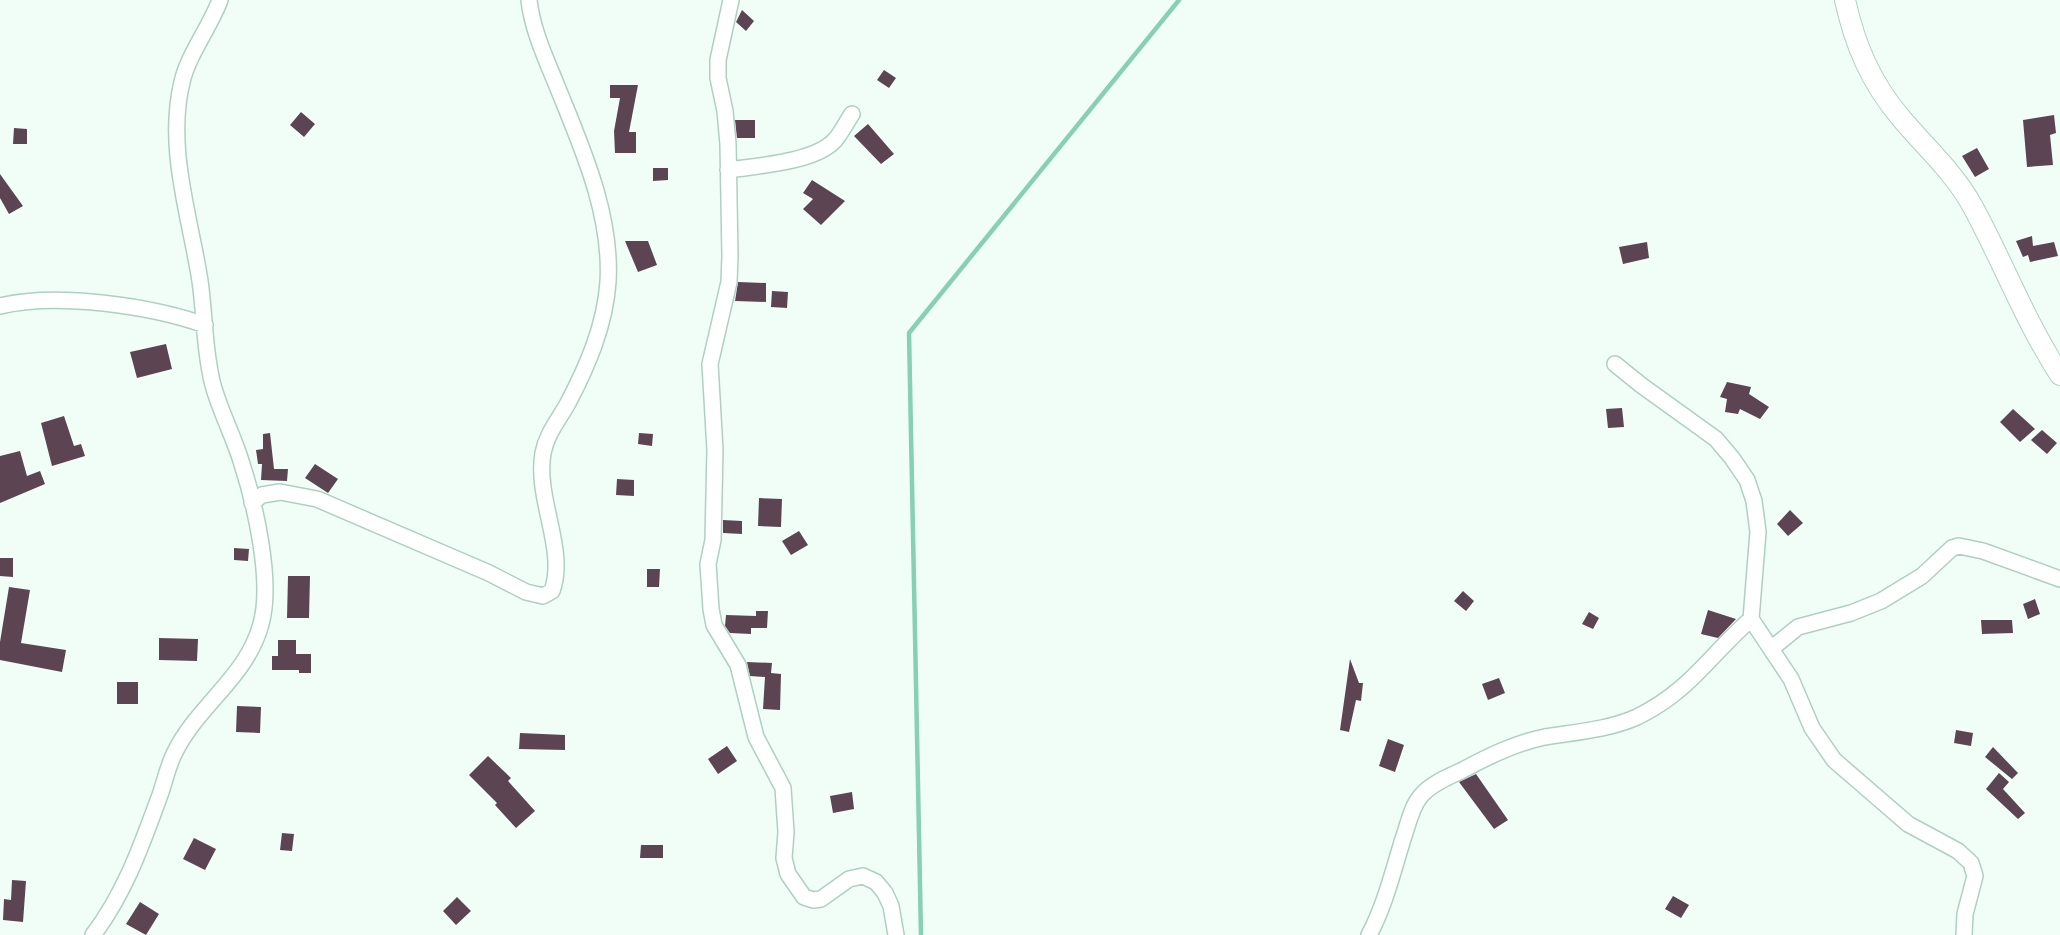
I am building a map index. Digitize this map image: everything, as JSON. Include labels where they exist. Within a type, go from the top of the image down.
[{"type":"street","points":[[93,935],[117,901],[132,868],[174,753],[190,727],[248,659],[262,623],[263,570],[252,503],[241,460],[214,386],[199,278],[181,181],[177,126],[182,80],[220,0]]},
{"type":"street","points":[[252,503],[262,496],[280,492],[317,499],[489,573],[526,592],[543,596],[552,591],[556,574],[555,559],[543,500],[541,476],[543,454],[550,430],[566,407],[586,368],[603,318],[608,282],[608,242],[590,173],[544,56],[529,0]]},
{"type":"street","points":[[730,0],[718,60],[718,78],[725,111],[728,170],[729,282],[710,364],[714,408],[715,493],[713,540],[708,564],[714,624],[738,665],[756,737],[783,788],[786,832],[784,858],[788,874],[804,897],[813,900],[821,899],[849,879],[863,876],[876,882],[885,893],[891,906],[896,935]]},
{"type":"street","points":[[1845,0],[1856,42],[1868,71],[1901,118],[1947,167],[1973,206],[2031,326],[2060,375]]},
{"type":"street","points":[[728,170],[779,164],[822,149],[834,142],[852,114]]},
{"type":"street","points":[[0,306],[46,302],[113,305],[179,316],[205,325]]},
{"type":"street","points":[[1616,364],[1641,386],[1716,439],[1732,458],[1746,480],[1754,501],[1758,532],[1750,620],[1791,679],[1812,728],[1839,765],[1908,824],[1958,851],[1971,863],[1974,876],[1964,914],[1964,935]]},
{"type":"street","points":[[1771,649],[1798,627],[1851,613],[1881,601],[1922,576],[1952,548],[1959,546],[1983,551],[2060,579]]},
{"type":"street","points":[[1369,935],[1388,886],[1413,809],[1425,791],[1446,778],[1515,746],[1544,738],[1613,725],[1639,716],[1676,694],[1700,673],[1736,632],[1750,620]]},
{"type":"building","points":[[742,10],[754,21],[746,31],[736,22]]},
{"type":"building","points":[[884,70],[896,78],[889,88],[877,80]]},
{"type":"building","points":[[610,85],[638,85],[629,132],[636,132],[636,153],[615,153],[614,131],[620,98],[610,98]]},
{"type":"building","points":[[301,112],[315,124],[304,137],[290,125]]},
{"type":"building","points":[[2054,115],[2056,133],[2050,135],[2053,165],[2027,167],[2023,120]]},
{"type":"building","points":[[735,120],[755,120],[755,138],[737,138]]},
{"type":"building","points":[[868,124],[894,154],[881,164],[854,136]]},
{"type":"building","points":[[14,128],[27,129],[27,144],[13,144]]},
{"type":"building","points":[[1977,148],[1989,169],[1975,177],[1962,156]]},
{"type":"building","points":[[653,168],[668,168],[668,180],[653,181]]},
{"type":"building","points":[[0,174],[23,206],[9,214],[0,198]]},
{"type":"building","points":[[812,180],[845,201],[821,225],[803,209],[813,199],[803,193]]},
{"type":"building","points":[[2032,236],[2033,246],[2054,242],[2058,256],[2030,262],[2028,255],[2023,257],[2016,241]]},
{"type":"building","points":[[625,241],[648,241],[657,265],[638,272]]},
{"type":"building","points":[[1647,242],[1649,258],[1623,264],[1619,247]]},
{"type":"building","points":[[738,282],[766,283],[766,302],[735,301]]},
{"type":"building","points":[[772,291],[788,292],[787,308],[771,307]]},
{"type":"building","points":[[166,344],[172,369],[137,378],[130,352]]},
{"type":"building","points":[[1727,382],[1751,387],[1749,394],[1769,407],[1760,419],[1740,409],[1738,414],[1725,412],[1727,399],[1720,397]]},
{"type":"building","points":[[1622,408],[1624,427],[1608,428],[1606,409]]},
{"type":"building","points":[[2013,409],[2035,429],[2020,442],[2000,422]]},
{"type":"building","points":[[64,416],[74,446],[81,444],[85,456],[52,466],[41,423]]},
{"type":"building","points":[[2042,430],[2057,443],[2047,454],[2031,440]]},
{"type":"building","points":[[270,433],[274,469],[288,469],[287,481],[261,480],[262,464],[258,464],[256,450],[263,449],[263,434]]},
{"type":"building","points":[[639,433],[653,434],[652,446],[638,444]]},
{"type":"building","points":[[20,451],[27,476],[40,471],[45,484],[0,503],[0,456]]},
{"type":"building","points":[[315,464],[338,479],[328,493],[305,478]]},
{"type":"building","points":[[617,479],[634,480],[634,496],[616,495]]},
{"type":"building","points":[[759,498],[782,499],[781,527],[758,526]]},
{"type":"building","points":[[1790,510],[1803,523],[1788,536],[1777,524]]},
{"type":"building","points":[[723,520],[742,521],[742,534],[723,533]]},
{"type":"building","points":[[799,531],[808,545],[791,555],[782,541]]},
{"type":"building","points":[[234,548],[249,549],[248,561],[234,560]]},
{"type":"building","points":[[0,558],[13,558],[13,577],[0,576]]},
{"type":"building","points":[[647,569],[660,569],[659,587],[647,587]]},
{"type":"building","points":[[288,576],[310,576],[309,618],[287,618]]},
{"type":"building","points":[[9,587],[30,590],[21,643],[66,650],[62,672],[0,660],[0,642]]},
{"type":"building","points":[[1463,591],[1474,601],[1466,611],[1454,601]]},
{"type":"building","points":[[2035,599],[2040,614],[2028,619],[2023,604]]},
{"type":"building","points":[[1708,610],[1736,619],[1718,638],[1701,634]]},
{"type":"building","points":[[756,611],[768,611],[767,628],[751,628],[751,634],[730,633],[725,626],[726,615],[756,616]]},
{"type":"building","points":[[1589,612],[1599,618],[1593,629],[1582,624]]},
{"type":"building","points":[[1981,620],[2012,620],[2013,633],[1982,634]]},
{"type":"building","points":[[159,638],[198,639],[197,661],[159,660]]},
{"type":"building","points":[[278,640],[296,640],[296,654],[311,654],[311,673],[299,673],[299,670],[272,670],[272,656],[278,656]]},
{"type":"building","points":[[1350,659],[1359,683],[1363,683],[1361,701],[1356,700],[1349,732],[1340,730]]},
{"type":"building","points":[[747,662],[772,663],[771,673],[781,674],[780,710],[763,709],[765,677],[750,676]]},
{"type":"building","points":[[1499,678],[1505,693],[1488,700],[1482,684]]},
{"type":"building","points":[[117,682],[138,682],[138,704],[117,704]]},
{"type":"building","points":[[237,706],[261,707],[260,733],[236,732]]},
{"type":"building","points":[[1956,730],[1973,733],[1971,746],[1954,743]]},
{"type":"building","points":[[520,733],[565,735],[565,750],[519,749]]},
{"type":"building","points":[[1388,739],[1404,745],[1395,772],[1379,766]]},
{"type":"building","points":[[727,746],[737,761],[718,774],[708,759]]},
{"type":"building","points":[[1993,747],[2018,773],[2012,779],[1985,757]]},
{"type":"building","points":[[488,756],[511,778],[508,781],[535,811],[516,828],[495,805],[497,803],[469,775]]},
{"type":"building","points":[[1999,773],[2009,782],[2003,789],[2025,813],[2018,819],[1986,789]]},
{"type":"building","points":[[1476,774],[1508,820],[1494,829],[1459,782]]},
{"type":"building","points":[[852,792],[854,809],[833,813],[830,796]]},
{"type":"building","points":[[282,833],[294,834],[292,851],[280,850]]},
{"type":"building","points":[[194,838],[216,849],[205,870],[183,859]]},
{"type":"building","points":[[641,845],[663,845],[663,858],[640,858]]},
{"type":"building","points":[[12,880],[26,881],[23,922],[3,920],[4,899],[11,900]]},
{"type":"building","points":[[1673,896],[1689,905],[1681,918],[1665,909]]},
{"type":"building","points":[[457,897],[471,911],[456,925],[443,911]]},
{"type":"building","points":[[140,902],[159,914],[146,935],[126,924]]},
{"type":"waterway","points":[[921,935],[909,333],[1179,0]]}]
